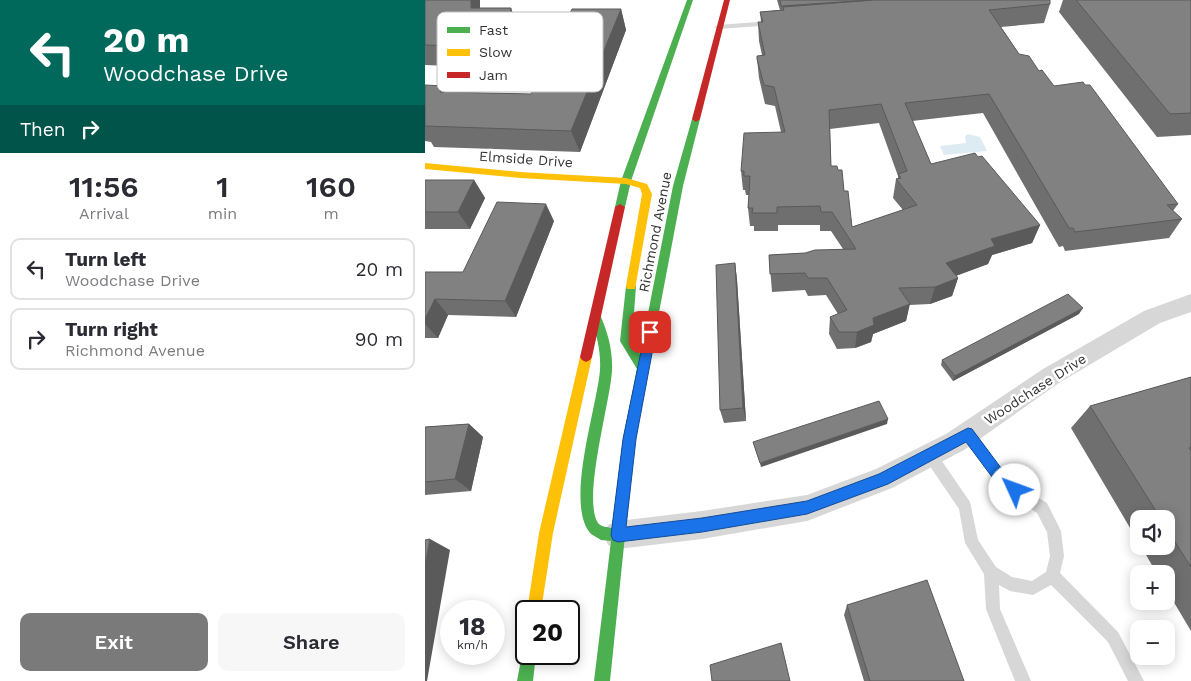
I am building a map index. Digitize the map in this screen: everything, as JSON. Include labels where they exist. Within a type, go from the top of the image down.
[{"type":"main road","name":"Richmond Avenue","points":[[602,681],[629,439],[678,186],[723,4]]},
{"type":"main road","points":[[536,600],[546,533],[626,180],[692,5]]},
{"type":"main road","name":"Elmside Drive","points":[[425,166],[520,175],[626,180]]},
{"type":"main road","points":[[626,180],[644,186],[647,194],[631,286],[626,341],[643,369]]},
{"type":"main road","points":[[595,316],[602,333],[607,354],[607,378],[587,495],[587,515],[593,527],[599,533],[618,535]]},
{"type":"main road","points":[[525,681],[527,665]]},
{"type":"street","name":"Woodchase Drive","points":[[618,535],[702,525],[807,508],[883,479],[968,434],[1051,376],[1152,317],[1191,303]]},
{"type":"lane","points":[[718,27],[779,22]]},
{"type":"lane","points":[[930,455],[965,508],[972,543],[991,572],[1010,584],[1033,588],[1051,576],[1057,556],[1054,531],[1042,508],[1006,485],[968,434]]},
{"type":"lane","points":[[991,572],[993,609],[1023,681]]},
{"type":"lane","points":[[1051,576],[1083,605],[1113,637],[1136,681]]},
{"type":"shaded area","points":[[968,134],[980,137],[987,151],[944,155],[940,146],[966,143],[965,136]]},
{"type":"building","points":[[425,0],[471,0],[471,8],[511,8],[511,12],[437,12],[437,45],[425,45]]},
{"type":"building","points":[[780,0],[871,0],[781,6]]},
{"type":"building","points":[[874,0],[1050,0],[1050,4],[989,10],[1019,54],[1029,56],[1039,71],[1042,70],[1054,86],[1083,82],[1085,85],[1090,85],[1178,204],[1167,205],[1182,219],[1075,232],[1073,228],[1069,228],[989,94],[905,103],[931,164],[975,153],[978,157],[982,156],[1040,225],[991,239],[995,246],[946,263],[958,278],[935,287],[899,288],[910,304],[873,318],[874,325],[857,332],[839,332],[830,317],[847,310],[827,278],[808,278],[805,273],[770,274],[769,255],[805,253],[815,250],[856,249],[832,212],[821,212],[820,206],[777,207],[777,213],[752,213],[753,208],[748,208],[750,176],[744,176],[744,171],[741,171],[744,133],[785,132],[774,87],[764,85],[757,59],[757,56],[765,55],[758,22],[763,22],[760,12],[784,10],[783,7]],"holes":[[[881,104],[907,171],[898,174],[901,178],[896,179],[917,205],[852,227],[848,191],[844,191],[842,170],[838,170],[837,166],[831,166],[829,110]]]},
{"type":"building","points":[[1076,0],[1191,0],[1191,113],[1170,114]]},
{"type":"building","points":[[572,9],[621,9],[603,53],[603,12],[571,12]]},
{"type":"building","points":[[425,85],[437,86],[437,92],[531,94],[532,92],[587,92],[571,131],[425,126]]},
{"type":"building","points":[[425,180],[474,180],[458,212],[425,212]]},
{"type":"building","points":[[497,202],[546,204],[505,301],[435,299],[425,319],[425,272],[463,272]]},
{"type":"building","points":[[735,263],[743,408],[720,410],[716,265]]},
{"type":"building","points":[[1068,294],[1083,308],[955,376],[942,360]]},
{"type":"building","points":[[1191,377],[1191,447],[1189,448],[1191,451],[1191,567],[1175,542],[1175,510],[1155,510],[1090,406]]},
{"type":"building","points":[[879,401],[888,419],[760,463],[753,442]]},
{"type":"building","points":[[469,424],[455,479],[425,482],[425,427]]},
{"type":"building","points":[[430,539],[425,565],[425,540]]},
{"type":"building","points":[[927,580],[964,681],[870,681],[847,605]]},
{"type":"building","points":[[781,643],[790,681],[712,681],[710,665]]},
{"type":"traffic: fast","points":[[620,207],[626,181],[690,0]]},
{"type":"traffic: fast","points":[[602,681],[629,439],[678,186],[696,119]]},
{"type":"traffic: fast","points":[[631,286],[626,341],[643,369]]},
{"type":"traffic: fast","points":[[596,318],[604,344],[606,370],[589,475],[588,514],[595,530],[605,534],[618,535]]},
{"type":"traffic: fast","points":[[525,681],[527,665]]},
{"type":"traffic: slow","points":[[425,166],[520,175],[626,181],[644,186],[647,194],[631,286]]},
{"type":"traffic: slow","points":[[536,600],[546,533],[586,357]]},
{"type":"traffic: jam","points":[[696,119],[727,0]]},
{"type":"traffic: jam","points":[[586,357],[620,207]]},
{"type":"route","points":[[650,332],[629,439],[618,535],[702,525],[807,508],[883,479],[968,434],[1006,485],[1015,490]]}]
